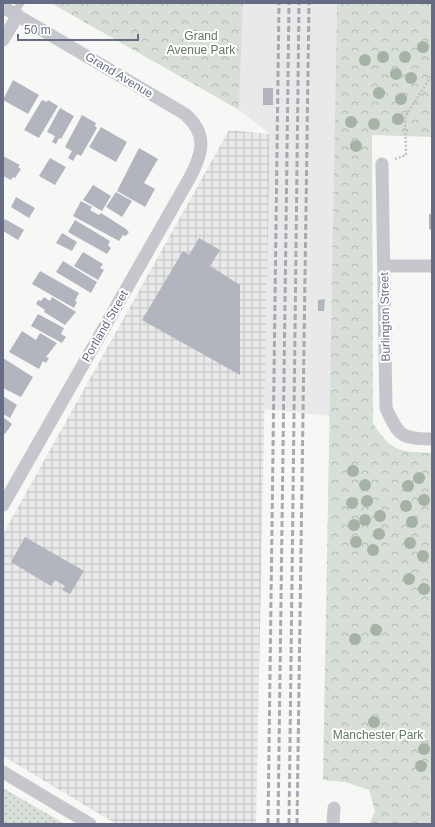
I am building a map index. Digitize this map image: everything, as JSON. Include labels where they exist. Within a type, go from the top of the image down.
[{"type":"street","points":[[3,40],[14,10]]},
{"type":"street","name":"Grand Avenue","points":[[14,10],[185,114],[197,127],[202,144]]},
{"type":"street","name":"Portland Street","points":[[3,505],[189,179],[199,158],[202,144]]},
{"type":"street","name":"Burlington Street","points":[[382,164],[385,266],[386,408],[395,427],[407,438],[432,439]]},
{"type":"street","points":[[385,266],[432,266]]},
{"type":"street","points":[[3,772],[90,824]]},
{"type":"street","points":[[333,824],[334,808]]},
{"type":"path","points":[[382,164],[406,155],[405,117],[432,75]]},
{"type":"shaded area","points":[[243,3],[337,3],[330,416],[264,409],[270,134],[239,110]]},
{"type":"shaded area","points":[[229,130],[270,134],[256,824],[116,824],[3,756],[3,534]]},
{"type":"green space","name":"Grand Avenue Park","points":[[51,3],[243,3],[239,110]]},
{"type":"green space","name":"Manchester Park","points":[[337,3],[432,3],[432,137],[372,135],[373,423],[385,440],[391,445],[403,451],[432,453],[432,824],[369,824],[375,811],[369,790],[345,782],[323,780]]},
{"type":"green space","points":[[3,788],[65,824],[3,824]]},
{"type":"building","points":[[13,80],[39,95],[28,114],[3,100]]},
{"type":"building","points":[[263,88],[273,88],[273,105],[263,105]]},
{"type":"building","points":[[42,100],[47,102],[48,100],[58,106],[39,138],[24,130]]},
{"type":"building","points":[[60,108],[74,116],[61,139],[59,138],[56,144],[52,142],[55,136],[47,132]]},
{"type":"building","points":[[82,115],[96,123],[95,126],[97,128],[81,156],[77,154],[73,161],[68,158],[72,151],[65,147]]},
{"type":"building","points":[[101,127],[127,142],[116,162],[89,147]]},
{"type":"building","points":[[139,148],[158,159],[144,183],[155,189],[145,207],[117,191]]},
{"type":"building","points":[[3,156],[20,165],[18,167],[21,169],[15,178],[13,177],[11,180],[3,176]]},
{"type":"building","points":[[50,158],[66,167],[55,185],[39,176]]},
{"type":"building","points":[[93,185],[111,196],[102,211],[83,200]]},
{"type":"building","points":[[116,192],[132,201],[122,217],[106,207]]},
{"type":"building","points":[[16,197],[35,208],[29,218],[11,207]]},
{"type":"building","points":[[81,201],[92,207],[90,210],[99,215],[101,213],[129,232],[126,236],[123,235],[119,241],[73,216]]},
{"type":"building","points":[[429,214],[432,214],[432,230],[429,229]]},
{"type":"building","points":[[5,219],[24,230],[18,240],[3,231],[3,223]]},
{"type":"building","points":[[75,220],[110,241],[108,245],[111,248],[107,254],[68,232]]},
{"type":"building","points":[[62,233],[77,242],[72,251],[56,243]]},
{"type":"building","points":[[199,238],[220,250],[210,266],[240,285],[240,375],[142,320],[183,251],[189,255]]},
{"type":"building","points":[[83,252],[103,264],[100,268],[104,270],[98,280],[74,266]]},
{"type":"building","points":[[63,261],[97,282],[91,293],[56,272]]},
{"type":"building","points":[[40,271],[79,293],[75,301],[77,302],[74,308],[32,284]]},
{"type":"building","points":[[44,297],[50,301],[52,297],[76,312],[65,325],[44,312],[45,310],[36,304],[38,300],[41,301]]},
{"type":"building","points":[[325,299],[324,311],[318,311],[318,300]]},
{"type":"building","points":[[38,314],[64,328],[61,334],[66,337],[62,343],[31,326]]},
{"type":"building","points":[[22,331],[36,340],[40,333],[57,343],[46,357],[49,358],[46,363],[43,361],[39,369],[9,352]]},
{"type":"building","points":[[3,358],[33,377],[21,397],[3,388]]},
{"type":"building","points":[[3,396],[17,405],[10,418],[3,414]]},
{"type":"building","points":[[3,417],[12,424],[5,434],[3,433]]},
{"type":"building","points":[[25,537],[84,571],[70,594],[62,590],[65,586],[55,580],[51,586],[11,562]]},
{"type":"railway","points":[[268,824],[279,3]]},
{"type":"railway","points":[[278,824],[289,3]]},
{"type":"railway","points":[[289,824],[299,3]]},
{"type":"railway","points":[[297,824],[309,3]]}]
